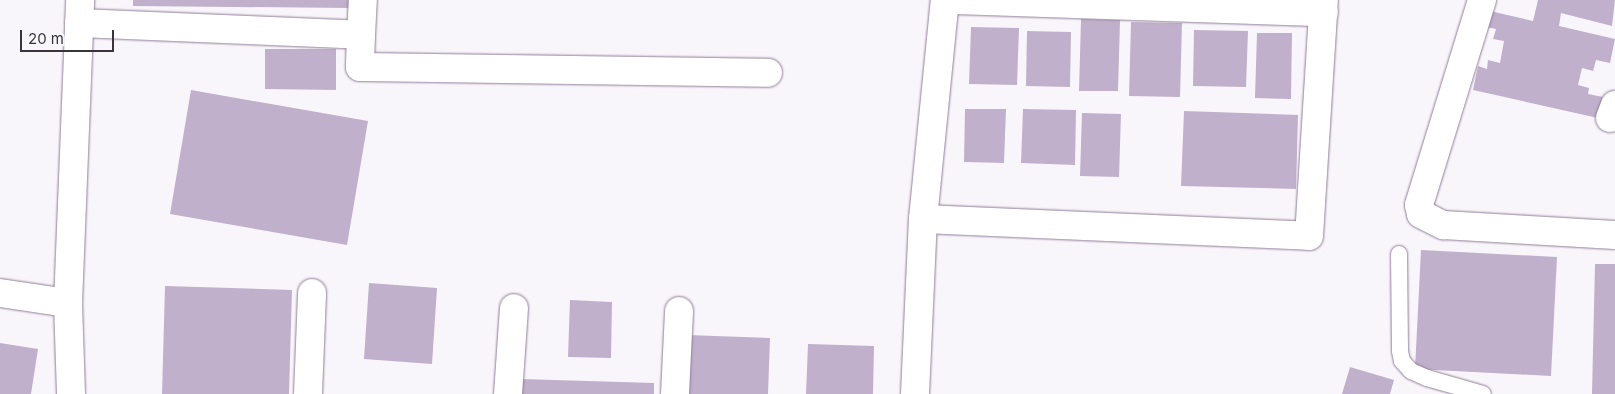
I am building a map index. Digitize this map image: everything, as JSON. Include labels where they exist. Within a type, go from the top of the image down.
[{"type":"street","points":[[363,0],[360,67],[768,74]]},
{"type":"street","points":[[915,394],[923,219],[945,0]]},
{"type":"street","points":[[923,219],[1308,236],[1324,6],[953,0]]},
{"type":"street","points":[[1482,0],[1419,204],[1421,214],[1443,225],[1615,235]]},
{"type":"street","points":[[71,394],[68,304],[79,12],[361,35]]},
{"type":"street","points":[[0,293],[68,304]]},
{"type":"street","points":[[308,394],[312,293]]},
{"type":"street","points":[[508,394],[514,308]]},
{"type":"street","points":[[676,394],[679,311]]},
{"type":"lane","points":[[1399,254],[1400,351],[1402,361],[1411,371],[1427,378],[1483,394]]},
{"type":"building","points":[[133,0],[350,0],[350,8],[133,6]]},
{"type":"building","points":[[1538,0],[1615,0],[1612,26],[1561,13],[1559,26],[1615,39],[1610,63],[1596,60],[1593,71],[1582,68],[1578,85],[1589,88],[1588,94],[1603,97],[1598,118],[1473,90],[1478,66],[1487,69],[1488,60],[1500,63],[1504,41],[1493,39],[1496,29],[1486,27],[1490,11],[1533,21]]},
{"type":"building","points":[[1081,19],[1120,20],[1118,91],[1079,91]]},
{"type":"building","points":[[1131,22],[1182,23],[1180,97],[1129,96]]},
{"type":"building","points":[[971,27],[1019,28],[1017,85],[969,84]]},
{"type":"building","points":[[1194,30],[1248,31],[1246,87],[1193,86]]},
{"type":"building","points":[[1027,31],[1071,32],[1070,87],[1026,86]]},
{"type":"building","points":[[1257,33],[1292,33],[1291,99],[1255,98]]},
{"type":"building","points":[[265,49],[336,49],[336,90],[265,89]]},
{"type":"building","points":[[191,90],[368,121],[347,245],[170,214]]},
{"type":"building","points":[[965,109],[1006,109],[1004,163],[964,162]]},
{"type":"building","points":[[1023,109],[1076,110],[1075,165],[1021,163]]},
{"type":"building","points":[[1184,111],[1298,115],[1296,189],[1181,186]]},
{"type":"building","points":[[1082,113],[1121,114],[1119,177],[1080,176]]},
{"type":"building","points":[[1421,250],[1557,257],[1551,376],[1415,369]]},
{"type":"building","points":[[1595,264],[1615,264],[1615,394],[1592,394]]},
{"type":"building","points":[[369,283],[437,288],[432,364],[364,359]]},
{"type":"building","points":[[165,286],[292,290],[289,394],[162,394]]},
{"type":"building","points":[[570,300],[612,302],[611,358],[568,357]]},
{"type":"building","points":[[688,335],[770,338],[768,394],[686,394]]},
{"type":"building","points":[[0,343],[38,349],[31,394],[0,394]]},
{"type":"building","points":[[808,344],[874,346],[873,394],[806,394]]},
{"type":"building","points":[[1350,367],[1394,380],[1390,394],[1342,394]]},
{"type":"building","points":[[521,379],[654,383],[654,394],[520,394]]}]
